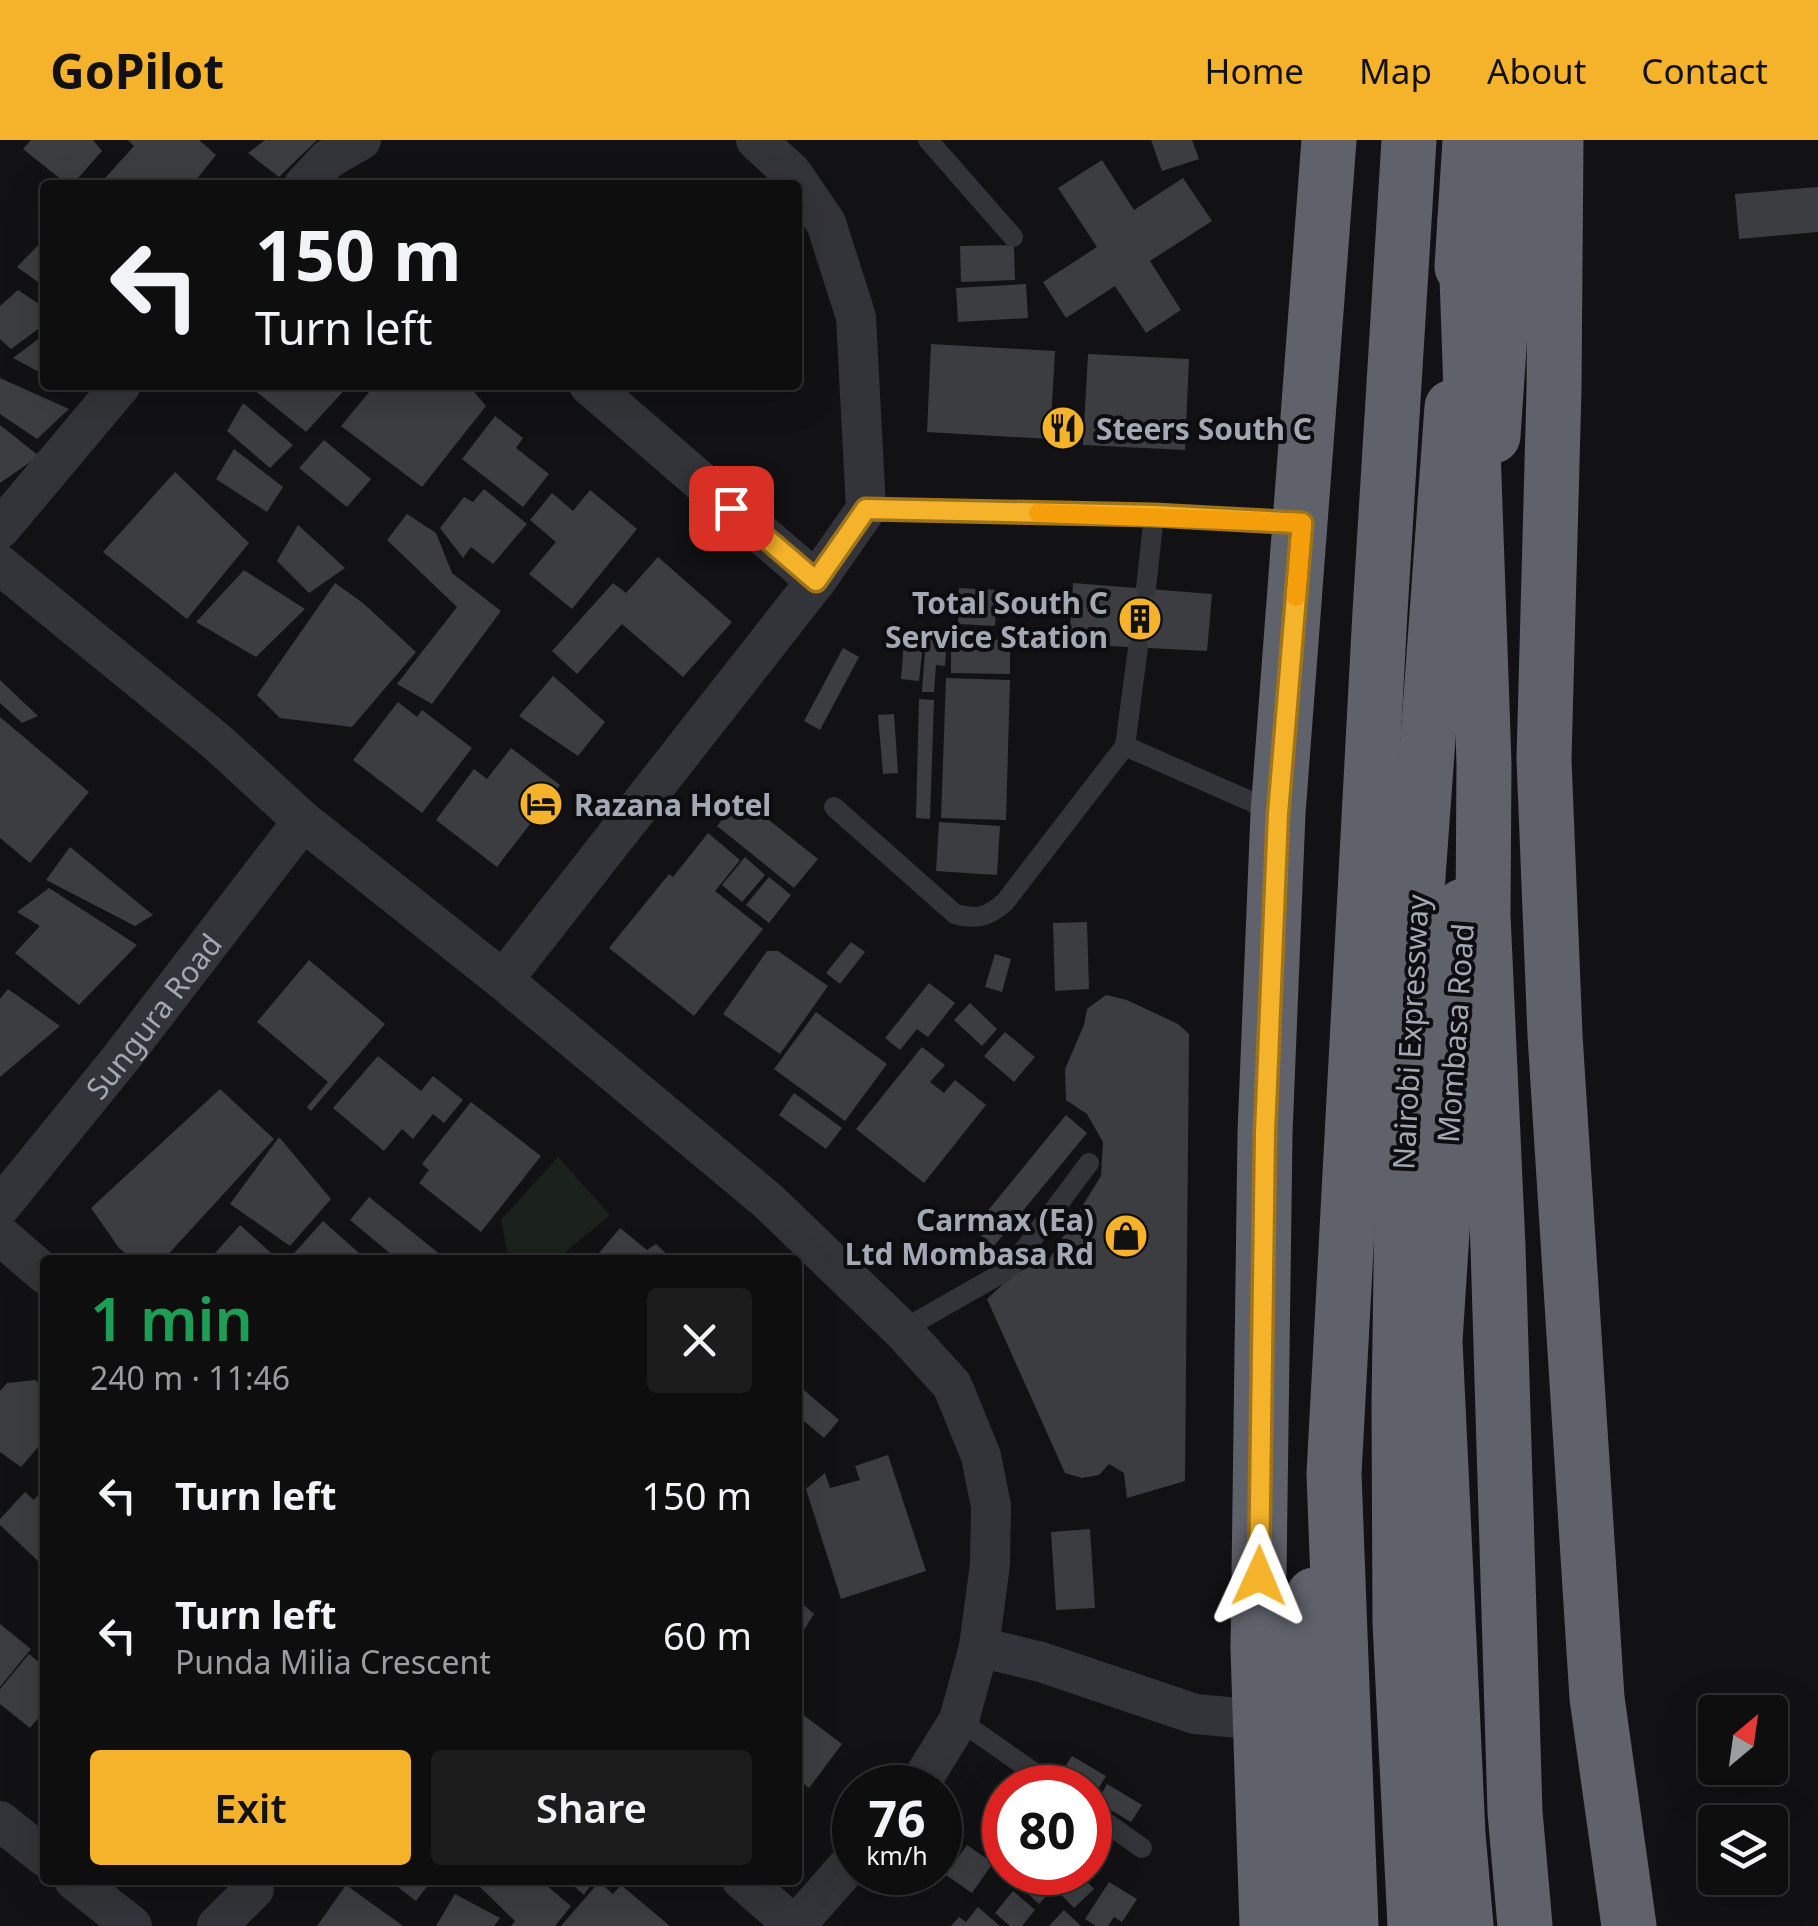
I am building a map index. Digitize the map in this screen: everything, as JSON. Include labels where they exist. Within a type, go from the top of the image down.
[{"type":"highway","points":[[1267,1926],[1258,1649],[1265,1133],[1278,814],[1329,140]]},
{"type":"highway","name":"Nairobi Expressway","points":[[1351,1926],[1334,1474],[1378,632],[1409,140]]},
{"type":"highway","name":"Nairobi Expressway","points":[[1414,1926],[1400,1623],[1404,1070],[1470,140]]},
{"type":"highway","name":"Mombasa Road","points":[[1466,1926],[1458,1834],[1435,1341],[1513,140]]},
{"type":"highway","points":[[1556,140],[1544,759],[1554,996],[1598,1698],[1629,1926]]},
{"type":"highway","points":[[1465,220],[1484,762],[1482,914],[1498,1267],[1515,1812],[1525,1926]]},
{"type":"highway","points":[[1303,1926],[1302,1670],[1334,1474]]},
{"type":"street","points":[[756,140],[797,180]]},
{"type":"street","points":[[503,980],[816,581],[866,509],[856,317],[826,223],[802,188]]},
{"type":"street","points":[[0,529],[117,390]]},
{"type":"street","points":[[595,390],[816,581]]},
{"type":"street","points":[[0,565],[217,742],[303,821],[503,980],[768,1202],[902,1330],[952,1385],[981,1456],[991,1506],[990,1564],[979,1646],[959,1720],[931,1765]]},
{"type":"street","name":"Sungura Road","points":[[0,1207],[121,1058],[303,821]]},
{"type":"street","points":[[0,1235],[40,1270]]},
{"type":"street","points":[[979,1646],[1040,1662],[1194,1714],[1261,1720]]},
{"type":"street","points":[[0,1821],[40,1853]]},
{"type":"street","points":[[748,1885],[795,1926],[832,1884]]},
{"type":"street","points":[[80,1885],[132,1926]]},
{"type":"street","points":[[216,1926],[254,1889]]},
{"type":"lane","points":[[928,140],[1013,237]]},
{"type":"lane","points":[[866,509],[1154,515],[1302,523]]},
{"type":"lane","points":[[1146,588],[1154,515]]},
{"type":"lane","points":[[834,807],[955,914],[972,918],[990,915],[1006,902],[1125,746],[1138,648]]},
{"type":"lane","points":[[1125,746],[1278,814]]},
{"type":"lane","points":[[902,1330],[1015,1262],[1089,1164]]},
{"type":"lane","points":[[959,1720],[1023,1765]]},
{"type":"lane","points":[[1112,1827],[1142,1848]]},
{"type":"shaded area","points":[[558,1157],[610,1215],[562,1255],[508,1255],[501,1220]]},
{"type":"building","points":[[31,140],[93,140],[102,151],[76,180],[62,180],[23,149]]},
{"type":"building","points":[[128,140],[199,140],[216,155],[196,180],[103,180],[134,146]]},
{"type":"building","points":[[265,140],[317,140],[279,177],[248,153]]},
{"type":"building","points":[[1151,140],[1192,140],[1199,159],[1162,171]]},
{"type":"building","points":[[1102,160],[1134,210],[1183,178],[1212,221],[1150,261],[1181,310],[1146,333],[1115,286],[1066,318],[1043,282],[1097,247],[1058,188]]},
{"type":"building","points":[[1818,187],[1818,232],[1739,239],[1735,194]]},
{"type":"building","points":[[40,243],[40,283],[17,267]]},
{"type":"building","points":[[1014,245],[1015,280],[961,282],[960,246]]},
{"type":"building","points":[[1026,284],[1028,318],[958,322],[956,288]]},
{"type":"building","points":[[18,290],[40,305],[40,328],[11,349],[0,339],[0,306]]},
{"type":"building","points":[[40,338],[40,372],[13,358]]},
{"type":"building","points":[[931,344],[1055,351],[1050,439],[927,432]]},
{"type":"building","points":[[1088,354],[1189,359],[1185,450],[1083,445]]},
{"type":"building","points":[[0,378],[69,409],[37,439],[0,414]]},
{"type":"building","points":[[254,390],[344,390],[306,432]]},
{"type":"building","points":[[371,390],[472,390],[486,406],[422,487],[341,426]]},
{"type":"building","points":[[243,403],[293,445],[270,468],[227,431]]},
{"type":"building","points":[[495,416],[523,438],[516,448],[549,474],[523,507],[462,459]]},
{"type":"building","points":[[0,425],[39,456],[0,483]]},
{"type":"building","points":[[324,440],[371,479],[347,507],[299,468]]},
{"type":"building","points":[[234,449],[283,487],[267,512],[216,479]]},
{"type":"building","points":[[175,472],[249,543],[187,619],[103,552]]},
{"type":"building","points":[[484,489],[527,524],[493,564],[471,547],[463,558],[440,528],[464,497],[473,502]]},
{"type":"building","points":[[590,490],[637,529],[572,609],[529,574],[556,542],[530,520],[552,493],[573,511]]},
{"type":"building","points":[[407,514],[436,533],[452,573],[501,611],[432,704],[397,684],[457,607],[387,540]]},
{"type":"building","points":[[298,525],[345,568],[309,593],[277,561]]},
{"type":"building","points":[[658,557],[732,622],[683,677],[622,624],[577,674],[552,651],[613,583],[626,593]]},
{"type":"building","points":[[244,570],[305,609],[256,657],[196,622]]},
{"type":"building","points":[[335,583],[416,652],[352,727],[280,718],[257,695]]},
{"type":"building","name":"Total South C Service Station","points":[[1073,583],[1212,594],[1207,651],[1069,644]]},
{"type":"building","points":[[959,588],[997,590],[995,626],[958,624]]},
{"type":"building","points":[[926,637],[947,639],[945,666],[936,665],[934,692],[922,692]]},
{"type":"building","points":[[951,639],[1010,640],[1010,674],[951,673]]},
{"type":"building","points":[[904,642],[923,644],[919,681],[901,679]]},
{"type":"building","points":[[843,648],[859,657],[820,730],[804,721]]},
{"type":"building","points":[[553,676],[605,722],[578,756],[519,716]]},
{"type":"building","points":[[946,678],[1010,680],[1006,820],[941,818]]},
{"type":"building","points":[[0,680],[38,716],[22,723],[0,703]]},
{"type":"building","points":[[919,699],[934,700],[930,819],[916,818]]},
{"type":"building","points":[[398,702],[417,717],[422,710],[472,748],[422,813],[353,760]]},
{"type":"building","points":[[894,714],[898,773],[883,774],[878,715]]},
{"type":"building","points":[[0,717],[89,792],[30,863],[0,838]]},
{"type":"building","points":[[511,748],[560,785],[497,867],[436,820],[474,769],[487,779]]},
{"type":"building","points":[[740,797],[818,859],[794,888],[717,826]]},
{"type":"building","points":[[939,822],[1000,826],[997,875],[936,871]]},
{"type":"building","points":[[708,833],[740,860],[715,891],[763,929],[694,1016],[609,948]]},
{"type":"building","points":[[70,847],[153,915],[135,926],[46,880]]},
{"type":"building","points":[[745,857],[765,875],[742,902],[722,885]]},
{"type":"building","points":[[769,877],[791,895],[769,923],[746,905]]},
{"type":"building","points":[[49,888],[137,945],[79,1005],[15,953],[40,926],[17,912]]},
{"type":"building","points":[[1087,922],[1089,989],[1055,991],[1053,923]]},
{"type":"building","points":[[851,942],[865,952],[840,984],[826,973]]},
{"type":"building","points":[[767,951],[778,951],[828,986],[780,1054],[723,1014]]},
{"type":"building","points":[[995,954],[1011,959],[1002,992],[985,987]]},
{"type":"building","points":[[309,960],[385,1024],[311,1111],[307,1107],[328,1082],[257,1022]]},
{"type":"building","points":[[929,983],[955,1003],[928,1037],[917,1029],[900,1050],[885,1038]]},
{"type":"building","points":[[8,989],[60,1026],[0,1077],[0,999]]},
{"type":"building","name":"Carmax (Ea) Ltd Mombasa Rd","points":[[1106,995],[1127,1000],[1178,1024],[1189,1034],[1185,1481],[1127,1498],[1124,1473],[1109,1464],[1099,1475],[1082,1478],[1065,1473],[987,1299],[1014,1274],[1050,1258],[1101,1176],[1103,1142],[1087,1114],[1066,1100],[1065,1069],[1087,1009]]},
{"type":"building","points":[[970,1003],[997,1029],[982,1046],[954,1020]]},
{"type":"building","points":[[816,1012],[887,1064],[845,1121],[774,1069]]},
{"type":"building","points":[[1005,1032],[1035,1057],[1014,1082],[984,1056]]},
{"type":"building","points":[[922,1047],[945,1065],[930,1082],[944,1093],[955,1080],[986,1105],[924,1183],[856,1129]]},
{"type":"building","points":[[378,1056],[421,1091],[433,1076],[463,1100],[444,1123],[433,1114],[413,1139],[402,1129],[384,1151],[333,1108]]},
{"type":"building","points":[[220,1089],[274,1139],[168,1255],[127,1255],[91,1208]]},
{"type":"building","points":[[794,1093],[842,1128],[826,1149],[779,1115]]},
{"type":"building","points":[[471,1102],[541,1156],[481,1232],[419,1183],[429,1170],[422,1164]]},
{"type":"building","points":[[1066,1115],[1087,1133],[994,1246],[973,1229]]},
{"type":"building","points":[[279,1137],[331,1199],[290,1246],[230,1204]]},
{"type":"building","points":[[369,1197],[441,1255],[392,1255],[350,1220]]},
{"type":"building","points":[[323,1221],[361,1255],[292,1255]]},
{"type":"building","points":[[240,1225],[273,1255],[213,1255]]},
{"type":"building","points":[[620,1228],[647,1250],[656,1244],[668,1255],[597,1255]]},
{"type":"building","points":[[35,1380],[40,1384],[40,1445],[21,1467],[0,1452],[0,1391],[7,1383]]},
{"type":"building","points":[[802,1388],[839,1420],[824,1438],[802,1419]]},
{"type":"building","points":[[888,1455],[926,1571],[841,1599],[806,1489],[825,1473],[830,1488],[860,1480],[855,1466]]},
{"type":"building","points":[[25,1492],[34,1500],[40,1493],[39,1562],[0,1525],[0,1519]]},
{"type":"building","points":[[1090,1529],[1095,1608],[1056,1610],[1051,1532]]},
{"type":"building","points":[[802,1604],[814,1614],[802,1633]]},
{"type":"building","points":[[0,1624],[31,1649],[0,1687]]},
{"type":"building","points":[[29,1654],[40,1663],[40,1716],[30,1728],[0,1704],[0,1689]]},
{"type":"building","points":[[802,1714],[842,1744],[809,1788],[802,1782]]},
{"type":"building","points":[[1072,1756],[1087,1765],[1066,1765]]},
{"type":"building","points":[[1112,1787],[1142,1805],[1131,1822],[1112,1811]]},
{"type":"building","points":[[967,1845],[982,1855],[982,1879],[972,1893],[962,1886],[962,1852]]},
{"type":"building","points":[[1112,1884],[1137,1899],[1122,1922],[1114,1917],[1108,1926],[1096,1926],[1085,1919],[1101,1895],[1112,1895]]},
{"type":"building","points":[[346,1885],[403,1926],[317,1926]]},
{"type":"building","points":[[395,1885],[428,1885],[416,1901]]},
{"type":"building","points":[[478,1885],[546,1885],[571,1906],[555,1926],[511,1926],[515,1921]]},
{"type":"building","points":[[573,1885],[591,1885],[584,1895]]},
{"type":"building","points":[[596,1885],[613,1894],[621,1885],[670,1926],[561,1926]]},
{"type":"building","points":[[455,1894],[500,1918],[494,1926],[436,1926]]},
{"type":"building","points":[[1010,1895],[1018,1895],[1035,1910],[1022,1926],[1010,1926],[995,1913]]},
{"type":"building","points":[[1029,1895],[1047,1895],[1039,1904]]},
{"type":"building","points":[[1061,1895],[1088,1895],[1074,1908]]},
{"type":"building","points":[[978,1907],[1000,1926],[951,1926],[959,1917],[966,1922]]},
{"type":"building","points":[[1064,1910],[1081,1926],[1049,1926]]},
{"type":"slow traffic","points":[[1038,513],[1302,523],[1296,597]]},
{"type":"place","name":"Steers South C","points":[[1063,428]]},
{"type":"place","name":"Total South C Service Station","points":[[1140,619]]},
{"type":"place","name":"Razana Hotel","points":[[541,804]]},
{"type":"place","name":"Carmax (Ea) Ltd Mombasa Rd","points":[[1126,1236]]},
{"type":"route","points":[[731,508],[816,581],[866,509],[1154,515],[1302,523],[1278,814],[1265,1133],[1259,1576]]}]
